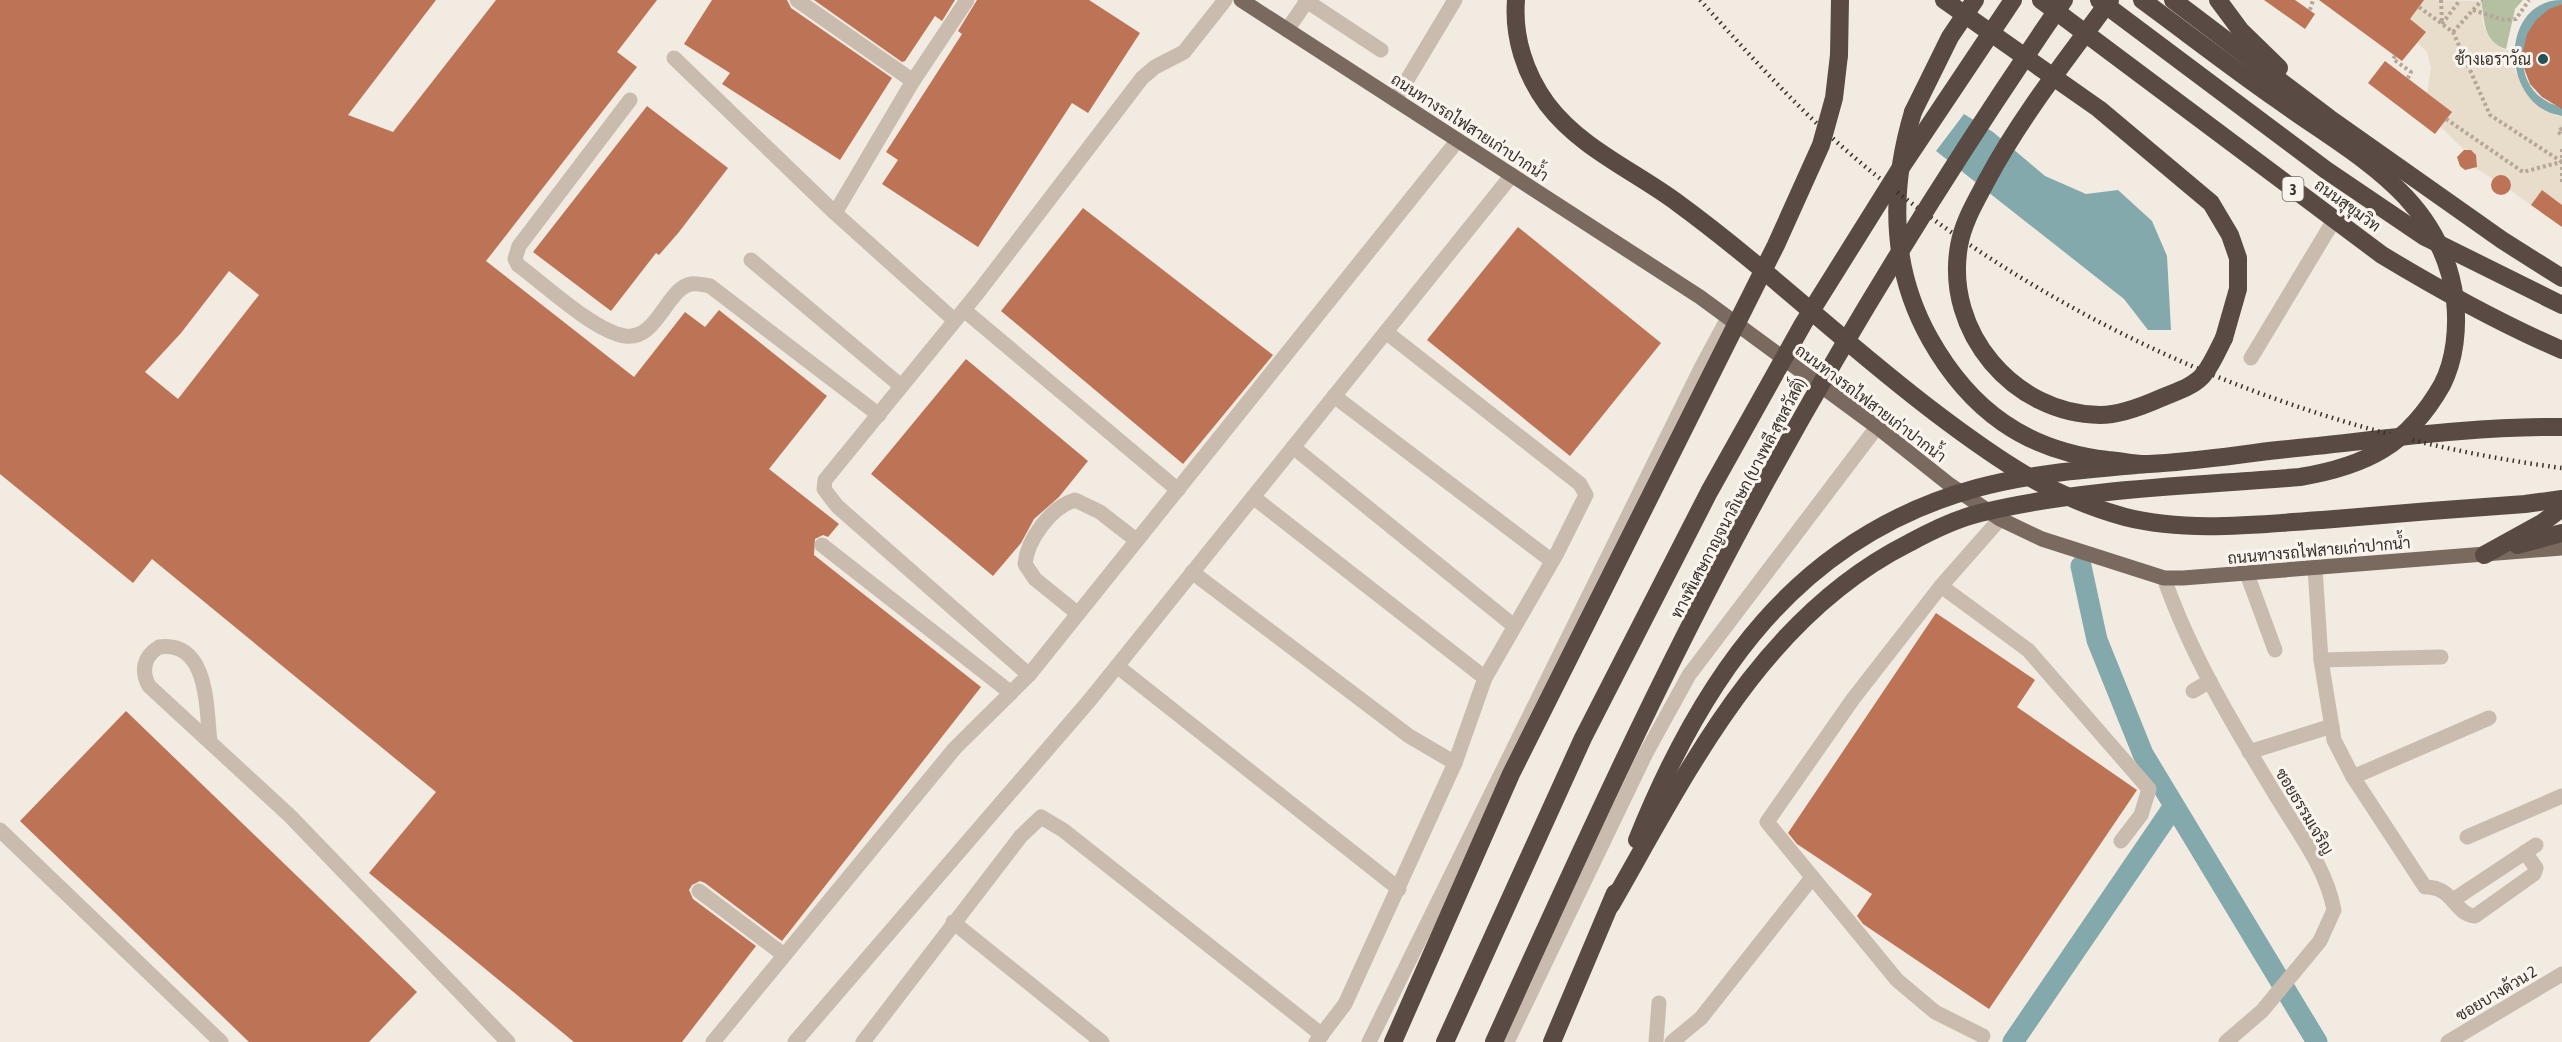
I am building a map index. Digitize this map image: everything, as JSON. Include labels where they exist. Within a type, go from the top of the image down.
[{"type":"highway","points":[[1515,0],[1514,24],[1520,52],[1546,102],[1569,128],[1616,164],[1678,203],[1909,393],[2015,471],[2052,491],[2129,518],[2227,525],[2525,504],[2562,499]]},
{"type":"highway","points":[[1393,1042],[1512,774],[1776,245],[1821,145],[1834,98],[1839,54],[1841,8],[1833,0]]},
{"type":"highway","points":[[1944,0],[2099,109],[2211,203],[2230,235],[2238,258],[2238,289],[2224,338],[2204,375],[2184,388],[2130,410],[2103,415],[2080,413],[2032,397],[2009,383],[1986,359],[1969,325],[1957,278],[1959,246],[1970,212],[2007,144],[2110,0]]},
{"type":"highway","points":[[1975,0],[1950,38],[1928,78],[1913,112],[1903,145],[1896,209],[1898,245],[1907,289],[1921,324],[1960,384],[2010,429],[2044,446],[2081,457],[2148,464]]},
{"type":"highway","name":"ทางพิเศษกาญจนาภิเษก (บางพลี-สุขสวัสดิ์)","points":[[1445,1042],[1583,738],[1709,492],[1803,324],[1898,172],[2013,0]]},
{"type":"highway","name":"ถนนสุขุมวิท","points":[[2041,0],[2382,255],[2442,291],[2521,332],[2562,350]]},
{"type":"highway","name":"ทางพิเศษกาญจนาภิเษก (บางพลี-สุขสวัสดิ์)","points":[[1494,1042],[1624,760],[1750,510],[1838,355],[1934,196],[2064,0]]},
{"type":"highway","name":"ถนนสุขุมวิท","points":[[2099,0],[2326,170],[2425,237],[2562,305]]},
{"type":"highway","points":[[1611,905],[1706,740],[1739,692],[1772,651],[1810,612],[1856,575],[1893,551],[1936,529],[1977,513],[2050,499],[2300,477],[2340,470],[2373,456],[2408,432],[2430,406],[2446,377],[2454,346],[2456,314],[2452,281],[2441,248],[2428,223],[2400,189],[2370,164],[2278,101],[2142,0]]},
{"type":"highway","points":[[2173,0],[2329,118],[2502,240],[2562,278]]},
{"type":"highway","points":[[2218,0],[2241,31],[2329,118]]},
{"type":"highway","points":[[1552,1042],[1645,821],[1698,711],[1727,664],[1764,620],[1813,572],[1869,533],[1919,508],[1976,488],[2031,477],[2477,430],[2562,427]]},
{"type":"highway","points":[[2484,555],[2542,523],[2562,508]]},
{"type":"highway","points":[[2484,555],[2562,533]]},
{"type":"main road","name":"ถนนทางรถไฟสายเก่าปากน้ำ","points":[[1241,0],[1700,297],[1877,427],[1950,485],[2000,519],[2042,539],[2164,578],[2562,548]]},
{"type":"street","points":[[796,0],[913,81]]},
{"type":"street","points":[[835,213],[913,81],[967,0]]},
{"type":"street","points":[[1029,675],[837,506],[824,489],[825,480],[959,314],[1142,78],[1155,67],[1184,52],[1225,0]]},
{"type":"street","points":[[1395,100],[1455,0]]},
{"type":"street","points":[[1287,30],[1306,1],[1382,51]]},
{"type":"street","points":[[674,58],[835,213],[1178,490]]},
{"type":"street","points":[[630,100],[519,246],[515,259],[518,265],[596,324],[623,336],[640,334],[657,320],[683,287],[691,284],[710,286],[879,415]]},
{"type":"street","points":[[713,1042],[955,748],[1029,675],[1458,140]]},
{"type":"street","points":[[795,1042],[1117,666],[1512,175]]},
{"type":"street","points":[[2251,358],[2334,220]]},
{"type":"street","points":[[752,260],[901,386]]},
{"type":"street","points":[[1370,1042],[1701,368],[1728,318]]},
{"type":"street","points":[[863,1042],[1021,836],[1041,817],[1062,830],[1319,1038],[1345,1004],[1455,763],[1485,678],[1552,561],[1586,495],[1580,484],[1386,332]]},
{"type":"street","points":[[1334,396],[1552,561]]},
{"type":"street","points":[[1507,1042],[1645,755],[1689,675],[1877,427]]},
{"type":"street","points":[[1293,447],[1514,626]]},
{"type":"street","points":[[1253,497],[1485,678]]},
{"type":"street","points":[[1077,613],[1035,579],[1024,564],[1026,552],[1042,526],[1062,504],[1075,500],[1100,512],[1136,540]]},
{"type":"street","points":[[1983,1036],[1935,1012],[1897,980],[1767,822],[1853,699],[1941,586],[2000,519]]},
{"type":"street","points":[[822,545],[1011,693]]},
{"type":"street","points":[[2315,568],[2321,660],[2334,740],[2353,777],[2425,887],[2438,888],[2468,915],[2475,916],[2534,874],[2536,868],[2531,849],[2454,900]]},
{"type":"street","points":[[1192,572],[1409,736],[1455,763]]},
{"type":"street","points":[[2247,573],[2276,650]]},
{"type":"street","name":"ซอยธรรมเจริญ","points":[[2164,578],[2175,611],[2210,681],[2331,893],[2334,910],[2331,922],[2320,940],[2262,1011],[2226,1042]]},
{"type":"street","points":[[1941,586],[2028,650],[2150,789],[2141,815],[2121,840]]},
{"type":"street","points":[[210,741],[205,698],[194,658],[177,647],[159,647],[146,659],[143,669],[149,686],[290,816],[508,1042]]},
{"type":"street","points":[[2321,660],[2441,657]]},
{"type":"street","points":[[1117,666],[1398,889]]},
{"type":"street","points":[[2193,692],[2210,681]]},
{"type":"street","points":[[2353,777],[2489,718]]},
{"type":"street","points":[[2249,752],[2332,726]]},
{"type":"street","points":[[2467,837],[2562,796]]},
{"type":"street","points":[[0,830],[221,1042]]},
{"type":"street","points":[[1672,1042],[1701,1018],[1812,879]]},
{"type":"street","points":[[699,891],[784,955]]},
{"type":"street","points":[[953,922],[1102,1042]]},
{"type":"street","name":"ซอยบางด้วน 2","points":[[2448,1042],[2562,975]]},
{"type":"street","points":[[1656,1042],[1659,1003]]},
{"type":"path","points":[[2310,10],[2313,0]]},
{"type":"path","points":[[2441,0],[2442,24]]},
{"type":"path","points":[[2442,24],[2460,0]]},
{"type":"path","points":[[2453,32],[2482,0]]},
{"type":"path","points":[[2473,10],[2504,20],[2516,19],[2529,0]]},
{"type":"path","points":[[2419,7],[2453,32],[2490,115],[2562,162]]},
{"type":"path","points":[[2395,56],[2393,59],[2411,72],[2408,78]]},
{"type":"path","points":[[2446,119],[2523,172],[2562,162]]},
{"type":"path","points":[[2562,128],[2558,132],[2562,135]]},
{"type":"path","points":[[2562,149],[2562,185]]},
{"type":"green space","points":[[2481,0],[2523,0],[2515,9],[2506,49],[2498,46],[2489,35],[2484,22]]},
{"type":"shaded area","points":[[2424,0],[2481,1],[2483,24],[2490,39],[2502,49],[2513,51],[2515,72],[2556,116],[2562,116],[2562,205],[2542,190],[2531,205],[2510,190],[2511,183],[2508,177],[2498,176],[2493,179],[2474,167],[2477,161],[2474,152],[2464,150],[2441,127],[2452,112],[2427,93],[2431,68],[2427,52],[2417,42],[2410,19]]},
{"type":"water","points":[[2562,0],[2562,4],[2545,13],[2533,26],[2526,42],[2523,58],[2525,74],[2532,89],[2544,100],[2562,107],[2562,116],[2542,108],[2527,94],[2518,75],[2515,55],[2518,34],[2526,17],[2541,5]]},
{"type":"water","points":[[1964,114],[1993,132],[2045,176],[2086,194],[2118,190],[2152,221],[2167,256],[2171,330],[2148,330],[2124,299],[1936,151]]},
{"type":"building","points":[[0,0],[436,0],[348,115],[393,132],[496,0],[657,0],[617,52],[637,67],[486,261],[634,377],[685,312],[705,327],[719,310],[827,396],[769,469],[839,524],[828,537],[823,535],[815,539],[814,555],[981,687],[782,941],[705,883],[700,881],[692,885],[689,890],[693,899],[756,946],[682,1042],[574,1042],[369,873],[436,792],[152,559],[133,583],[0,474]],"holes":[[[229,271],[259,295],[178,399],[145,372],[181,333]]]},
{"type":"building","points":[[712,0],[787,0],[791,8],[892,78],[840,160],[722,84],[730,73],[684,44]]},
{"type":"building","points":[[814,0],[955,0],[942,21],[935,16],[905,61],[902,62]]},
{"type":"building","points":[[977,0],[1089,0],[1140,33],[1088,113],[1072,103],[978,247],[882,184],[898,160],[886,152],[962,34],[958,31]]},
{"type":"building","points":[[2264,0],[2295,0],[2315,14],[2305,29]]},
{"type":"building","points":[[2319,0],[2424,0],[2410,19],[2426,32],[2402,61]]},
{"type":"building","name":"ช้างเอราวัณ","points":[[2562,4],[2562,109],[2542,97],[2530,84],[2524,68],[2523,51],[2527,34],[2536,20],[2549,9]]},
{"type":"building","points":[[2385,61],[2452,112],[2435,134],[2368,83]]},
{"type":"building","points":[[647,106],[728,168],[679,232],[659,255],[656,253],[611,311],[533,252]]},
{"type":"building","points":[[2464,150],[2471,150],[2476,155],[2477,167],[2465,170],[2460,166],[2457,157]]},
{"type":"building","points":[[2501,175],[2508,178],[2511,185],[2508,192],[2501,195],[2494,192],[2491,185],[2494,178]]},
{"type":"building","points":[[2542,190],[2562,205],[2562,227],[2531,205]]},
{"type":"building","points":[[1083,208],[1273,355],[1183,464],[1001,311]]},
{"type":"building","points":[[1518,227],[1661,343],[1570,456],[1427,340]]},
{"type":"building","points":[[966,359],[1088,461],[1059,497],[1034,519],[1021,543],[993,576],[871,474]]},
{"type":"building","points":[[1936,613],[2035,680],[2017,707],[2137,790],[1989,1009],[1863,924],[1857,916],[1872,894],[1797,844],[1788,833]]},
{"type":"building","points":[[126,711],[417,992],[369,1042],[249,1042],[20,821]]},
{"type":"waterway","points":[[2081,566],[2097,640],[2143,754],[2317,1042]]},
{"type":"waterway","points":[[2013,1042],[2174,806]]},
{"type":"railway","points":[[1700,0],[1801,108],[1867,168],[1943,226],[2023,279],[2107,326],[2194,367],[2283,402],[2374,430],[2468,452],[2562,468]]},
{"type":"place","name":"ช้างเอราวัณ","points":[[2543,59]]}]
